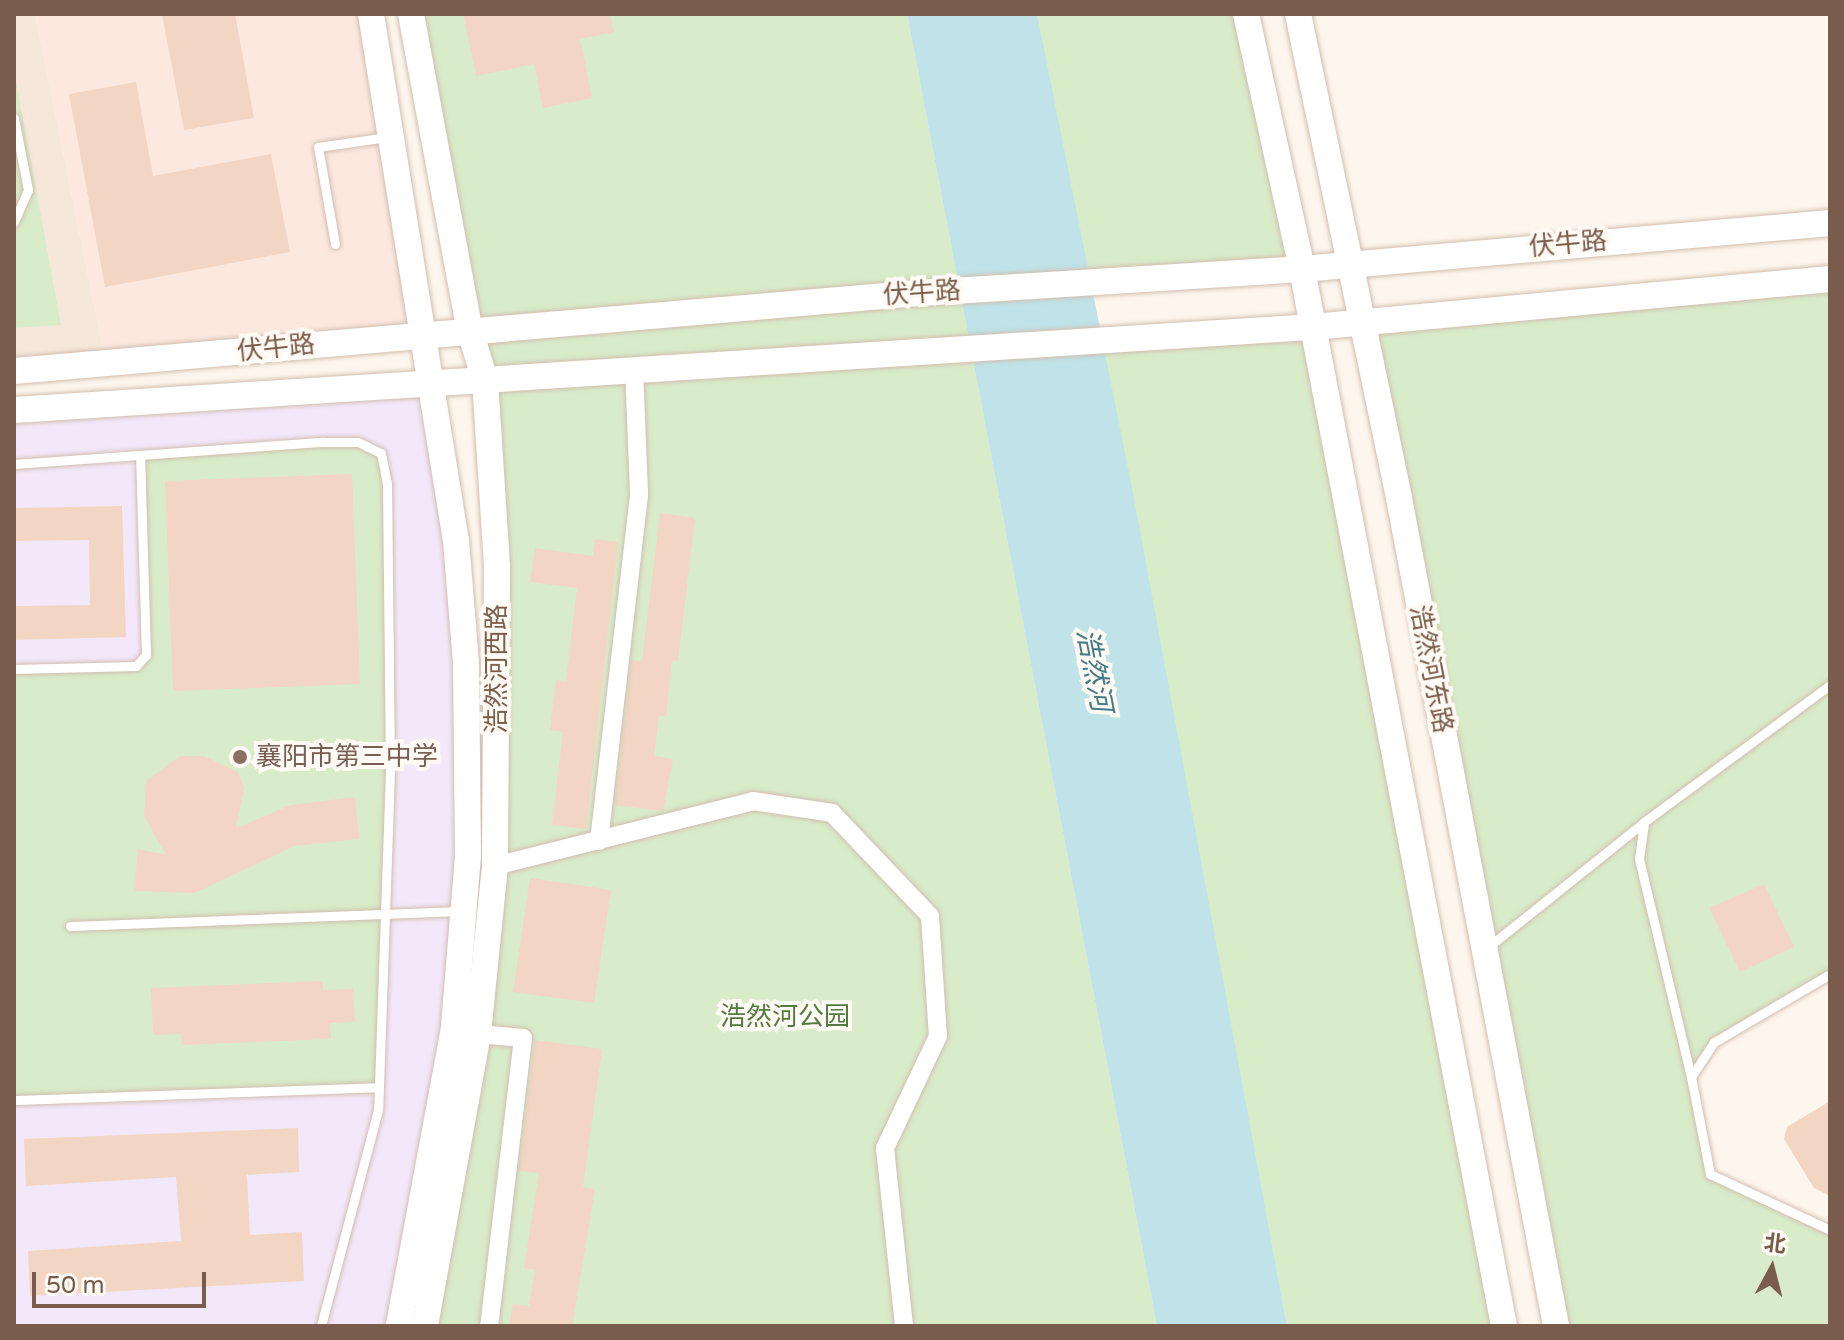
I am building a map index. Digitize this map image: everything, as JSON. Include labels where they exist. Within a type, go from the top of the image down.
[{"type":"street","name":"浩然河西路","points":[[371,14],[456,541],[466,663],[468,856],[454,1028],[399,1326]]},
{"type":"street","name":"浩然河西路","points":[[411,14],[470,331],[485,380],[497,567],[495,866],[478,1034],[425,1326]]},
{"type":"street","name":"浩然河东路","points":[[1246,14],[1302,269],[1504,1326]]},
{"type":"street","name":"浩然河东路","points":[[1298,14],[1362,321],[1556,1326]]},
{"type":"street","name":"伏牛路","points":[[14,371],[932,292],[1302,269],[1350,262],[1830,223]]},
{"type":"street","points":[[14,410],[1313,327],[1830,279]]},
{"type":"street","points":[[599,841],[639,493],[634,370]]},
{"type":"street","points":[[495,866],[753,801],[832,813],[930,916],[938,1036],[885,1148],[904,1326]]},
{"type":"street","points":[[478,1034],[523,1038],[489,1326]]},
{"type":"lane","points":[[14,118],[28,190],[14,222]]},
{"type":"lane","points":[[335,244],[318,147],[391,136]]},
{"type":"lane","points":[[14,464],[323,442],[358,442],[381,453],[387,483],[387,914],[378,1110],[321,1326]]},
{"type":"lane","points":[[14,669],[136,666],[146,655],[140,455]]},
{"type":"lane","points":[[1484,950],[1644,822],[1830,685]]},
{"type":"lane","points":[[1644,822],[1639,859],[1691,1077],[1710,1174],[1830,1230]]},
{"type":"lane","points":[[70,926],[463,911]]},
{"type":"lane","points":[[1691,1077],[1714,1042],[1830,974]]},
{"type":"lane","points":[[14,1100],[379,1087]]},
{"type":"shaded area","points":[[14,14],[35,14],[106,364],[14,370]]},
{"type":"shaded area","points":[[35,14],[370,14],[422,334],[106,364]]},
{"type":"shaded area","name":"襄阳市第三中学","points":[[430,383],[456,541],[468,856],[399,1326],[14,1326],[14,410]]},
{"type":"green space","name":"浩然河公园","points":[[411,14],[907,14],[1157,1326],[425,1326],[495,866],[497,661],[470,331]]},
{"type":"green space","points":[[1037,14],[1249,14],[1302,269],[1085,283]]},
{"type":"green space","points":[[14,70],[61,325],[14,328]]},
{"type":"green space","points":[[1830,279],[1830,974],[1714,1042],[1691,1077],[1710,1174],[1830,1230],[1830,1326],[1556,1326],[1362,321]]},
{"type":"green space","points":[[1313,327],[1504,1326],[1287,1326],[1102,340]]},
{"type":"green space","points":[[358,442],[381,453],[387,483],[390,771],[379,1087],[14,1100],[14,669],[136,666],[146,655],[140,455]]},
{"type":"water","name":"浩然河","points":[[907,14],[1037,14],[1133,493],[1287,1326],[1157,1326]]},
{"type":"building","points":[[162,14],[235,14],[254,118],[184,130]]},
{"type":"building","points":[[463,14],[610,14],[614,32],[580,39],[592,98],[543,108],[534,64],[476,76]]},
{"type":"building","points":[[136,82],[153,176],[271,154],[290,252],[105,287],[69,94]]},
{"type":"building","points":[[352,474],[360,684],[173,691],[165,481]]},
{"type":"building","points":[[122,506],[126,637],[14,640],[14,606],[90,605],[89,540],[14,541],[14,508]]},
{"type":"building","points":[[660,513],[695,518],[678,661],[672,660],[666,716],[659,716],[654,756],[673,759],[663,811],[615,805],[632,660],[642,661]]},
{"type":"building","points":[[595,539],[618,542],[586,829],[552,825],[563,732],[550,730],[556,680],[566,681],[577,588],[530,582],[535,548],[593,556]]},
{"type":"building","points":[[180,756],[204,756],[238,772],[244,788],[236,828],[291,805],[355,797],[359,839],[294,846],[195,893],[134,891],[138,849],[166,855],[144,816],[146,781]]},
{"type":"building","points":[[530,878],[611,890],[594,1003],[513,992]]},
{"type":"building","points":[[1764,884],[1794,947],[1740,972],[1709,908]]},
{"type":"building","points":[[323,981],[323,990],[353,989],[355,1022],[330,1023],[331,1039],[182,1045],[181,1034],[153,1035],[151,988]]},
{"type":"building","points":[[535,1040],[602,1049],[583,1187],[595,1189],[572,1326],[509,1326],[513,1304],[529,1306],[535,1270],[524,1268],[539,1173],[519,1171]]},
{"type":"building","points":[[1830,1101],[1830,1196],[1814,1188],[1784,1139],[1787,1127]]},
{"type":"building","points":[[298,1128],[299,1172],[247,1175],[250,1235],[302,1232],[304,1281],[30,1296],[28,1251],[181,1241],[176,1177],[26,1186],[24,1139]]},
{"type":"place","name":"襄阳市第三中学","points":[[240,757]]}]
